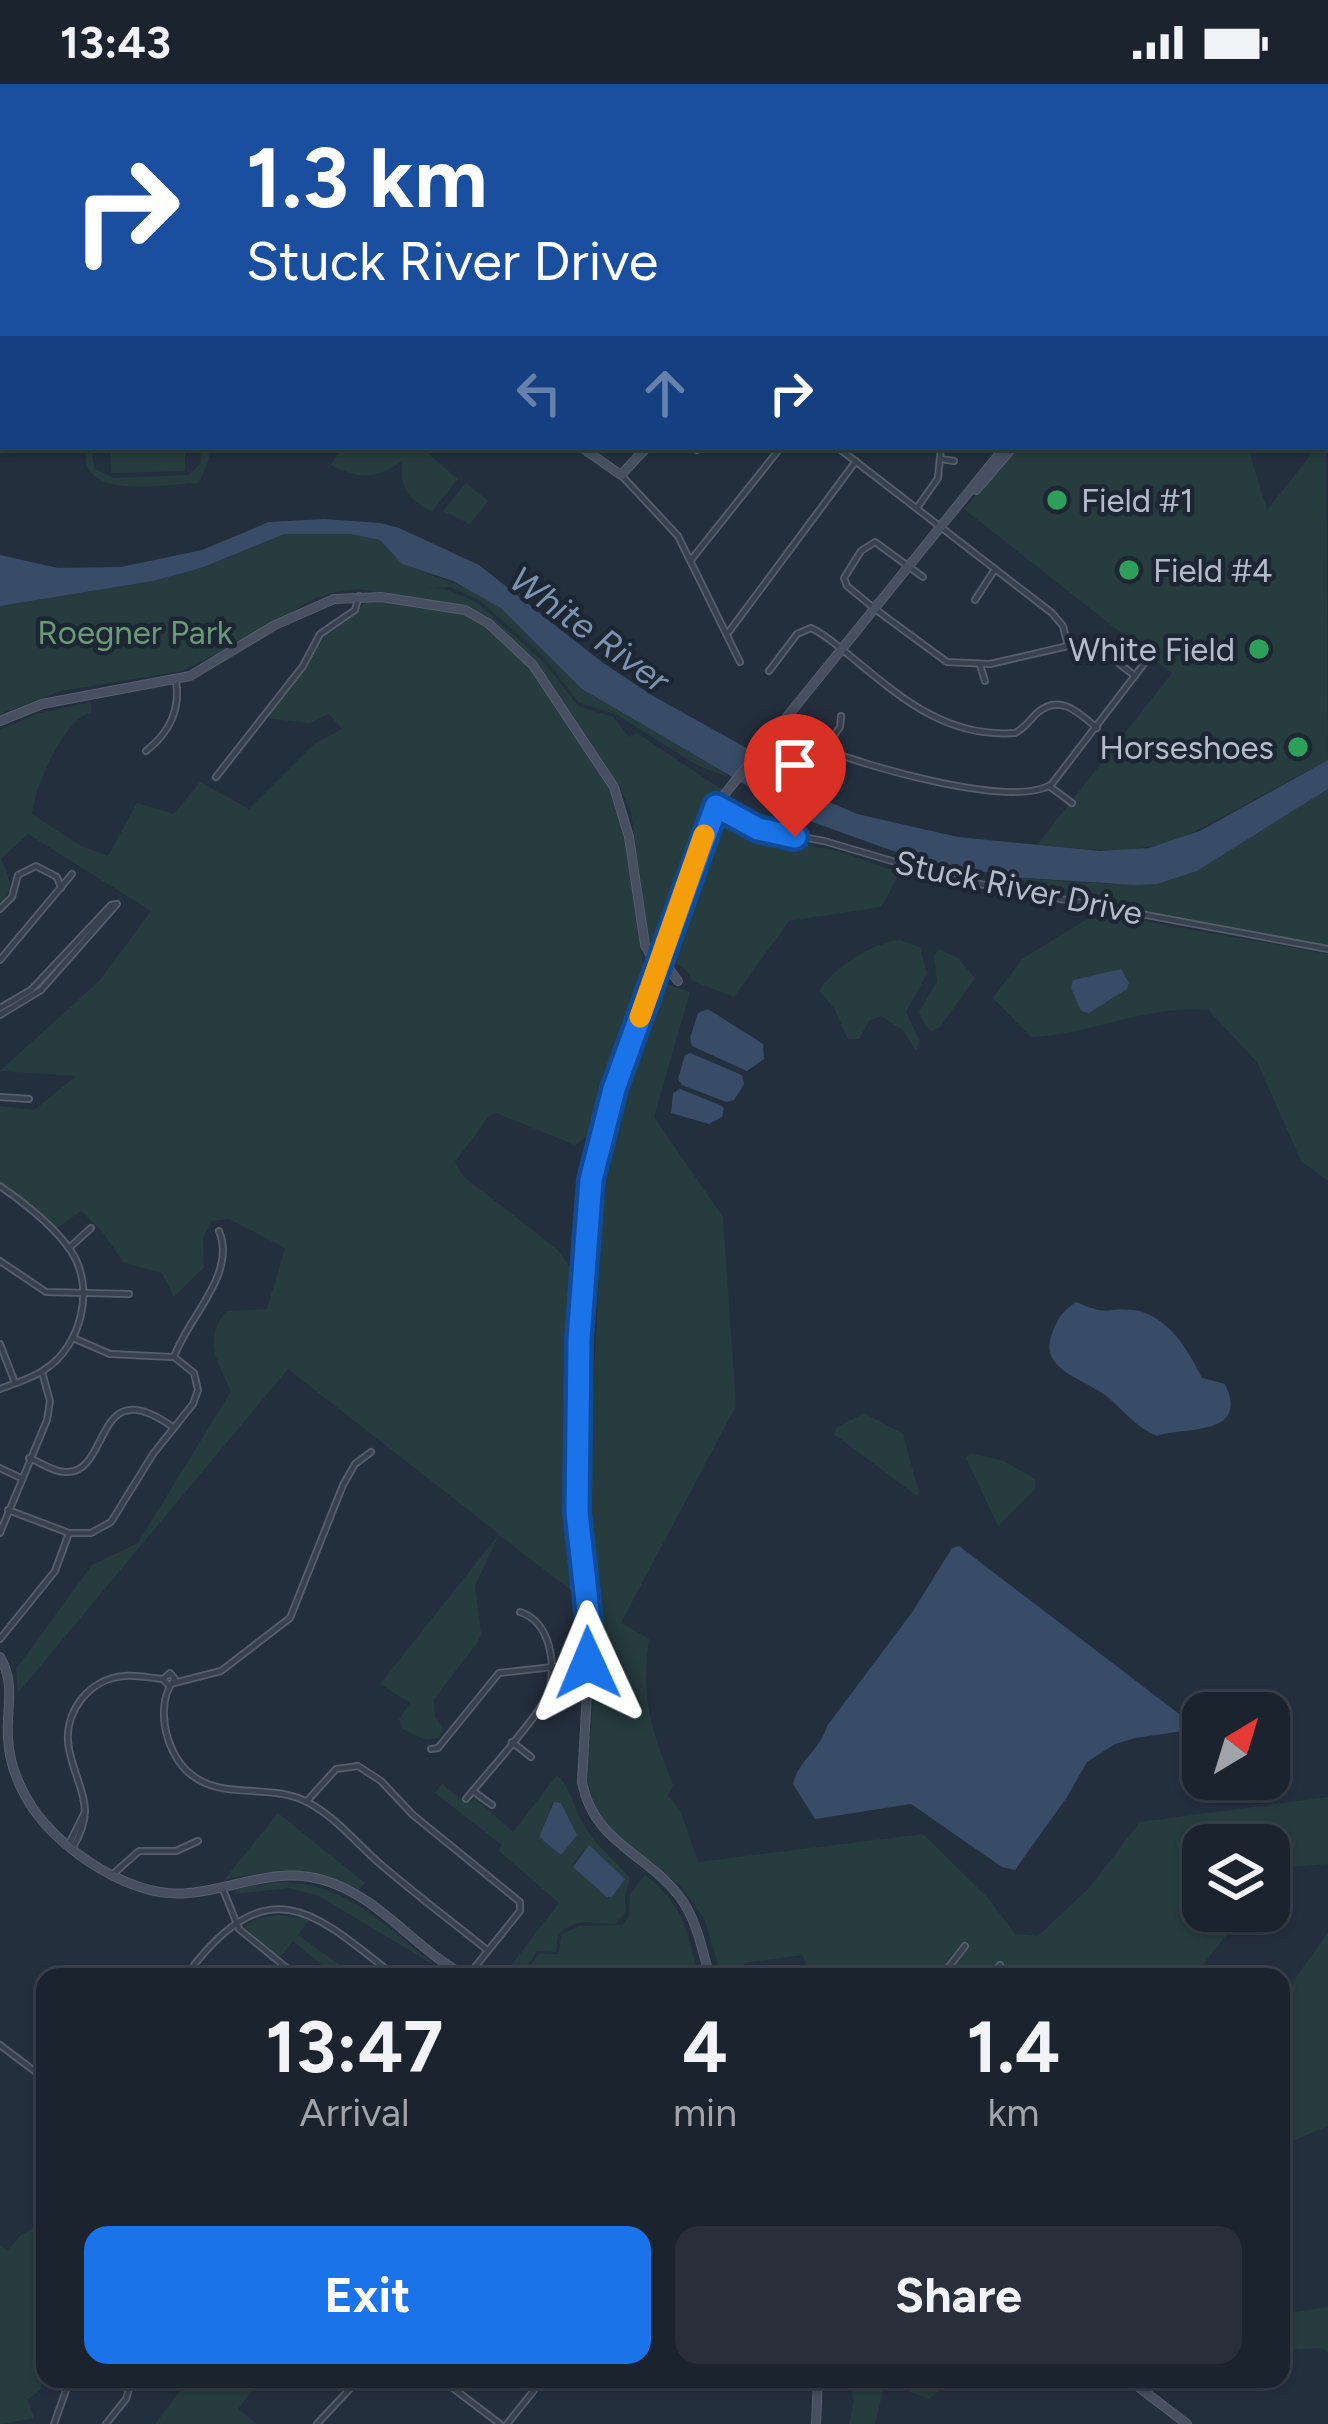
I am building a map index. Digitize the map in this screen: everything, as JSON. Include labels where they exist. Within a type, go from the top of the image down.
[{"type":"street","points":[[588,450],[621,475],[668,523],[692,560],[740,662]]},
{"type":"street","points":[[621,475],[644,450]]},
{"type":"street","points":[[692,560],[779,450]]},
{"type":"street","points":[[841,450],[1060,621],[1068,646]]},
{"type":"street","points":[[917,508],[938,478],[941,450]]},
{"type":"street","points":[[707,1968],[694,1922],[681,1899],[611,1839],[587,1804],[581,1761],[589,1620],[577,1512],[579,1339],[590,1197],[601,1133],[716,806],[1007,450]]},
{"type":"street","points":[[941,459],[954,461]]},
{"type":"street","points":[[728,633],[856,461]]},
{"type":"street","points":[[923,577],[880,544],[870,543],[848,568],[844,580],[938,657],[957,664],[980,665],[1085,644],[1098,647],[1135,676]]},
{"type":"street","points":[[975,600],[995,568]]},
{"type":"street","points":[[216,777],[300,670],[320,634],[353,613],[359,596]]},
{"type":"street","points":[[0,721],[42,704],[176,681],[316,605],[359,596],[465,610],[488,623],[533,665],[618,796],[631,847],[645,945],[658,968]]},
{"type":"street","points":[[769,671],[797,634],[808,628],[819,631],[916,709],[948,724],[1016,734],[1042,710],[1058,704],[1075,709],[1097,728]]},
{"type":"street","points":[[783,721],[824,748],[968,788],[1028,792],[1049,786],[1150,656]]},
{"type":"street","points":[[980,665],[985,681]]},
{"type":"street","points":[[146,752],[174,717],[176,681]]},
{"type":"street","points":[[824,748],[840,727],[842,716]]},
{"type":"street","points":[[1049,786],[1072,803]]},
{"type":"street","name":"Stuck River Drive","points":[[716,806],[758,829],[824,841],[952,879],[1328,949]]},
{"type":"street","points":[[0,909],[12,897],[18,874],[36,866],[57,878],[61,888]]},
{"type":"street","points":[[0,959],[73,874]]},
{"type":"street","points":[[111,904],[117,904],[41,990],[0,1011],[31,991],[111,904]]},
{"type":"street","points":[[671,932],[668,961],[678,981]]},
{"type":"street","points":[[0,1097],[29,1100]]},
{"type":"street","points":[[0,1186],[69,1248],[83,1293],[73,1338],[43,1372],[0,1389]]},
{"type":"street","points":[[69,1248],[91,1228]]},
{"type":"street","points":[[173,1357],[188,1323],[219,1279],[223,1243],[219,1231]]},
{"type":"street","points":[[0,1262],[46,1292],[129,1294]]},
{"type":"street","points":[[8,1510],[69,1533],[91,1533],[111,1522],[194,1404],[198,1390],[189,1366],[173,1357],[110,1354],[73,1338]]},
{"type":"street","points":[[0,1344],[15,1384]]},
{"type":"street","points":[[0,1532],[50,1410],[43,1372]]},
{"type":"street","points":[[29,1458],[61,1472],[73,1471],[87,1460],[113,1418],[130,1410],[149,1412],[174,1428]]},
{"type":"street","points":[[171,1684],[221,1671],[290,1618],[343,1485],[357,1461],[371,1452]]},
{"type":"street","points":[[0,1468],[21,1478]]},
{"type":"street","points":[[0,1639],[55,1571],[69,1533]]},
{"type":"street","points":[[466,1799],[549,1692],[545,1631],[520,1612]]},
{"type":"street","points":[[0,1657],[10,1686],[8,1739],[13,1766],[40,1818],[112,1875],[163,1893],[185,1894],[287,1875],[341,1886],[455,1968]]},
{"type":"street","points":[[431,1749],[438,1748],[499,1673],[588,1667]]},
{"type":"street","points":[[71,1845],[84,1826],[85,1812],[85,1795],[68,1744],[74,1708],[86,1693],[108,1679],[163,1678],[171,1684]]},
{"type":"street","points":[[171,1684],[164,1717],[167,1740],[193,1777],[216,1788],[270,1791],[308,1802],[342,1824],[376,1860],[487,1950]]},
{"type":"street","points":[[512,1742],[531,1756]]},
{"type":"street","points":[[308,1802],[324,1778],[352,1765],[375,1776],[412,1815],[520,1902],[520,1911],[474,1968]]},
{"type":"street","points":[[473,1791],[492,1805]]},
{"type":"street","points":[[112,1875],[139,1851],[176,1851],[198,1841]]},
{"type":"street","points":[[222,1887],[236,1924],[287,1968]]},
{"type":"street","points":[[194,1968],[215,1939],[270,1910],[304,1912],[325,1921],[385,1968]]},
{"type":"street","points":[[948,1968],[965,1946]]},
{"type":"street","points":[[0,2045],[36,2072]]},
{"type":"street","points":[[54,2424],[67,2388]]},
{"type":"street","points":[[106,2424],[128,2388]]},
{"type":"street","points":[[317,2424],[350,2388]]},
{"type":"street","points":[[454,2388],[504,2424],[535,2388]]},
{"type":"street","points":[[816,2424],[818,2388]]},
{"type":"street","points":[[1140,2388],[1187,2424]]},
{"type":"green space","points":[[87,450],[93,450],[95,469],[113,478],[189,475],[201,463],[200,450],[208,450],[209,459],[199,483],[146,487],[108,483],[94,476],[87,464]]},
{"type":"green space","points":[[110,450],[185,450],[185,471],[111,473]]},
{"type":"green space","points":[[340,450],[424,450],[458,479],[432,511],[407,491],[403,460],[368,475],[331,465]]},
{"type":"green space","points":[[1014,450],[1249,450],[1267,510],[1315,450],[1326,450],[1328,760],[1177,841],[1125,851],[1036,846],[1172,673],[964,509]]},
{"type":"green space","points":[[466,483],[488,501],[470,524],[443,511]]},
{"type":"green space","name":"Roegner Park","points":[[284,534],[351,534],[380,540],[402,564],[477,592],[501,608],[582,689],[728,775],[695,764],[617,715],[578,702],[543,656],[479,600],[450,587],[427,588],[445,589],[476,602],[543,661],[578,706],[613,717],[629,737],[637,733],[724,791],[699,835],[661,945],[654,947],[649,938],[631,813],[619,785],[538,663],[485,615],[463,605],[359,589],[339,591],[315,598],[182,671],[61,691],[0,714],[0,606],[153,581],[204,567]]},
{"type":"green space","points":[[367,600],[466,614],[497,635],[530,667],[614,795],[623,833],[645,979],[588,1136],[575,1145],[496,1113],[455,1162],[463,1176],[558,1250],[569,1266],[572,1591],[499,1535],[475,1586],[478,1642],[434,1699],[435,1717],[444,1729],[438,1738],[426,1740],[403,1729],[399,1719],[410,1703],[380,1684],[499,1534],[288,1369],[18,1693],[16,1669],[92,1565],[138,1543],[231,1391],[214,1350],[215,1331],[227,1311],[267,1309],[285,1248],[229,1219],[212,1221],[203,1238],[204,1267],[174,1297],[162,1273],[124,1263],[81,1211],[57,1228],[0,1181],[0,1106],[34,1110],[76,1076],[0,1071],[100,980],[151,911],[28,834],[1,859],[10,887],[0,902],[0,730],[36,714],[91,702],[91,712],[70,728],[52,756],[32,814],[81,846],[108,856],[137,803],[174,814],[200,782],[249,809],[314,744],[342,729],[329,714],[309,723],[268,715],[308,666],[324,636]]},
{"type":"green space","points":[[785,728],[828,754],[821,775],[765,751]]},
{"type":"green space","points":[[1328,789],[1328,946],[1002,888],[1011,877],[1128,883],[1197,871]]},
{"type":"green space","points":[[713,820],[766,837],[838,851],[900,873],[881,907],[789,921],[734,997],[693,981],[673,962],[679,923]]},
{"type":"green space","points":[[1097,913],[1328,954],[1328,1181],[1301,1161],[1257,1062],[1208,1010],[1163,1011],[1031,1037],[993,998],[1022,959]],"holes":[[[1121,969],[1129,984],[1089,1013],[1077,1002],[1078,976],[1084,979]]]},
{"type":"green space","points":[[900,940],[920,947],[927,974],[906,1012],[920,1041],[916,1051],[904,1031],[881,1016],[869,1021],[859,1039],[848,1039],[834,1008],[819,991],[855,958]]},
{"type":"green space","points":[[939,949],[959,959],[975,978],[940,1027],[932,1031],[919,1012],[937,982],[934,956]]},
{"type":"green space","points":[[661,982],[690,992],[654,1117],[723,1217],[736,1406],[621,1623],[649,1639],[650,1714],[673,1785],[668,1796],[681,1812],[698,1862],[923,1834],[988,1898],[1015,1934],[1038,1936],[1088,1889],[1140,1822],[1328,1797],[1328,1864],[1290,1867],[1290,1824],[1182,1824],[1182,1932],[1229,1932],[1200,1968],[807,1968],[802,1955],[744,1963],[745,1968],[719,1968],[704,1918],[681,1886],[613,1834],[596,1814],[588,1780],[596,1646],[595,1595],[586,1538],[602,1212],[621,1099]]},
{"type":"green space","points":[[864,1413],[903,1434],[917,1496],[834,1434],[836,1428]]},
{"type":"green space","points":[[970,1453],[1004,1461],[1035,1479],[1035,1489],[998,1526],[966,1458]]},
{"type":"green space","points":[[557,1775],[590,1834],[630,1878],[626,1912],[615,1924],[571,1926],[558,1935],[556,1952],[537,1951],[526,1968],[509,1968],[559,1903],[498,1850],[502,1845],[435,1793],[442,1784],[467,1804],[475,1798],[513,1832]],"holes":[[[553,1802],[561,1803],[576,1833],[561,1855],[539,1837]],[[588,1845],[624,1878],[609,1898],[572,1865]]]},
{"type":"green space","points":[[278,1813],[365,1883],[359,1890],[293,1872],[224,1880]]},
{"type":"green space","points":[[645,1875],[669,1898],[687,1933],[697,1968],[527,1968],[539,1954],[559,1954],[561,1935],[579,1926],[623,1925],[629,1916],[630,1894]]},
{"type":"green space","points":[[279,1882],[331,1892],[353,1902],[441,1968],[319,1896],[290,1888],[234,1894],[237,1889]]},
{"type":"green space","points":[[279,1915],[309,1920],[298,1935],[344,1968],[325,1968],[293,1941],[280,1957],[244,1927],[259,1918]]},
{"type":"green space","points":[[1328,1933],[1328,2126],[1290,2142],[1290,1986]]},
{"type":"green space","points":[[36,2227],[36,2388],[40,2388],[28,2399],[34,2418],[0,2424],[0,2245],[7,2251]]},
{"type":"green space","points":[[1328,2307],[1328,2353],[1322,2348],[1290,2350],[1290,2313]]},
{"type":"green space","points":[[182,2388],[255,2388],[238,2409],[257,2424],[155,2424]]},
{"type":"green space","points":[[850,2388],[884,2388],[875,2424],[849,2424],[854,2401]]},
{"type":"green space","points":[[901,2388],[940,2388],[929,2399]]},
{"type":"water","name":"White River","points":[[325,519],[399,528],[479,565],[603,663],[653,696],[770,761],[829,802],[857,814],[958,837],[1100,851],[1149,848],[1200,831],[1328,760],[1328,789],[1197,871],[1157,884],[1011,877],[910,857],[804,819],[582,689],[501,608],[453,581],[402,564],[380,540],[351,534],[284,534],[204,567],[153,581],[0,606],[0,555],[58,568],[121,567],[202,550],[269,522]]},
{"type":"water","points":[[1121,969],[1129,983],[1127,989],[1089,1013],[1081,1011],[1071,988],[1073,980]]},
{"type":"water","points":[[708,1009],[763,1044],[764,1059],[747,1071],[692,1046],[698,1013]]},
{"type":"water","points":[[685,1055],[742,1075],[744,1084],[734,1100],[726,1102],[682,1085],[678,1079]]},
{"type":"water","points":[[680,1089],[720,1105],[722,1117],[709,1124],[671,1113],[673,1093]]},
{"type":"water","points":[[1076,1302],[1156,1318],[1183,1345],[1202,1378],[1225,1384],[1229,1413],[1222,1421],[1198,1429],[1157,1436],[1142,1428],[1105,1395],[1064,1371],[1051,1355],[1055,1326]]},
{"type":"water","points":[[959,1546],[1182,1716],[1182,1731],[1115,1744],[1087,1762],[1015,1870],[1002,1867],[911,1804],[815,1819],[793,1784],[827,1726],[913,1611],[952,1548]]},
{"type":"water","points":[[554,1802],[561,1803],[577,1835],[561,1855],[539,1837]]},
{"type":"water","points":[[589,1845],[625,1879],[612,1897],[573,1867]]},
{"type":"slow traffic","points":[[640,1017],[704,835]]},
{"type":"place","name":"Field #1","points":[[1057,500]]},
{"type":"place","name":"Field #4","points":[[1129,570]]},
{"type":"place","name":"White Field","points":[[1259,649]]},
{"type":"place","name":"Horseshoes","points":[[1298,747]]},
{"type":"route","points":[[588,1663],[589,1620],[577,1512],[579,1339],[591,1180],[601,1133],[716,806],[758,829],[795,837]]}]
